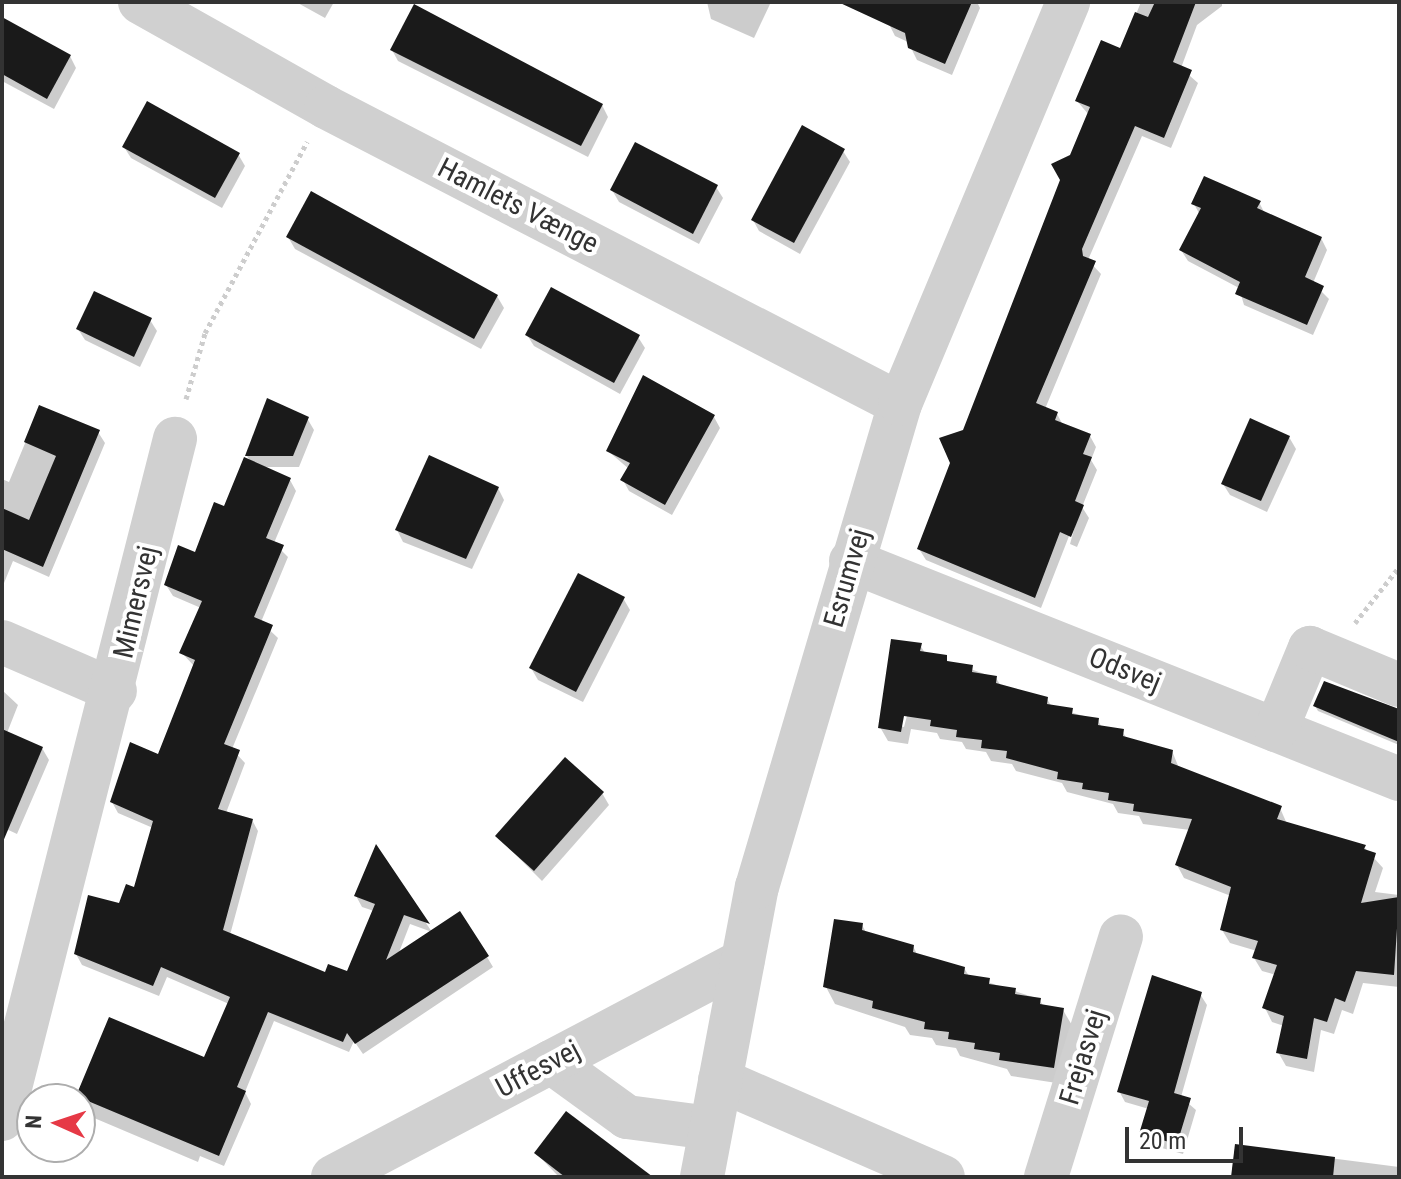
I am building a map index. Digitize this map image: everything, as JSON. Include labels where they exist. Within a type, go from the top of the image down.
[{"type":"street","name":"Hamlets Vænge","points":[[140,2],[326,107],[900,404]]},
{"type":"street","name":"Esrumvej","points":[[702,1177],[757,887],[851,561],[900,404],[1068,2]]},
{"type":"street","name":"Mimersvej","points":[[2,1119],[115,691],[175,439]]},
{"type":"street","name":"Odsvej","points":[[851,561],[1399,779]]},
{"type":"street","points":[[2,642],[115,691]]},
{"type":"street","points":[[1276,730],[1310,648],[1399,685]]},
{"type":"street","name":"Frejasvej","points":[[1046,1177],[1121,936]]},
{"type":"street","name":"Uffesvej","points":[[333,1177],[743,961]]},
{"type":"street","points":[[551,1062],[627,1117],[710,1128]]},
{"type":"street","points":[[720,1080],[943,1177]]},
{"type":"path","points":[[175,439],[205,333],[326,107]]},
{"type":"path","points":[[1330,656],[1399,567]]},
{"type":"building","points":[[838,2],[972,2],[945,64],[908,48],[905,33]]},
{"type":"building","points":[[1155,2],[1196,2],[1173,62],[1192,70],[1164,138],[1135,126],[1082,249],[1083,256],[1096,261],[1036,403],[1058,412],[1055,420],[1091,434],[1083,454],[1092,457],[1075,501],[1084,505],[1071,537],[1060,532],[1035,598],[917,549],[950,463],[939,438],[963,430],[1060,180],[1051,164],[1070,155],[1090,107],[1075,101],[1101,40],[1120,48],[1135,12],[1148,17]]},
{"type":"building","points":[[414,4],[603,104],[581,146],[390,50]]},
{"type":"building","points":[[2,17],[71,55],[47,99],[2,74]]},
{"type":"building","points":[[147,101],[240,153],[215,198],[122,147]]},
{"type":"building","points":[[802,125],[845,149],[794,243],[751,220]]},
{"type":"building","points":[[635,142],[718,185],[693,234],[610,190]]},
{"type":"building","points":[[1204,176],[1261,201],[1257,208],[1322,237],[1305,277],[1324,286],[1307,325],[1235,294],[1240,282],[1179,250],[1201,208],[1191,204]]},
{"type":"building","points":[[311,191],[498,295],[474,339],[286,237]]},
{"type":"building","points":[[551,287],[640,335],[614,383],[525,335]]},
{"type":"building","points":[[94,291],[152,318],[134,357],[76,329]]},
{"type":"building","points":[[643,375],[715,415],[665,505],[620,480],[630,463],[606,451]]},
{"type":"building","points":[[267,398],[309,417],[293,456],[245,456]]},
{"type":"building","points":[[39,405],[100,430],[43,567],[2,549],[2,508],[29,520],[56,456],[24,442]]},
{"type":"building","points":[[1250,418],[1290,436],[1261,501],[1221,484]]},
{"type":"building","points":[[429,455],[499,487],[466,559],[395,530]]},
{"type":"building","points":[[244,457],[291,478],[266,538],[284,545],[254,617],[273,625],[224,744],[240,750],[218,809],[253,819],[223,930],[325,972],[328,964],[347,971],[375,904],[354,896],[376,844],[430,924],[404,915],[386,960],[460,911],[489,956],[355,1044],[347,1033],[343,1042],[268,1012],[237,1087],[246,1091],[219,1156],[96,1104],[96,1083],[81,1083],[109,1017],[204,1057],[230,997],[161,967],[153,986],[74,954],[88,895],[119,903],[126,884],[134,887],[153,821],[110,802],[130,742],[158,754],[195,660],[179,653],[202,601],[164,585],[178,545],[195,552],[214,502],[224,506]]},
{"type":"building","points":[[578,573],[625,597],[576,692],[529,668]]},
{"type":"building","points":[[891,639],[922,643],[920,651],[947,655],[947,661],[973,665],[972,672],[997,676],[996,683],[1048,697],[1047,704],[1073,708],[1072,714],[1099,718],[1098,725],[1124,729],[1123,736],[1173,750],[1171,763],[1282,806],[1277,819],[1366,845],[1364,849],[1376,853],[1361,903],[1399,897],[1394,975],[1356,971],[1345,1002],[1335,998],[1327,1022],[1314,1018],[1307,1059],[1276,1053],[1284,1016],[1262,1008],[1277,965],[1252,958],[1258,941],[1220,930],[1231,887],[1175,865],[1192,819],[1133,811],[1134,804],[1108,800],[1109,793],[1082,789],[1083,783],[1057,779],[1058,772],[1006,758],[1007,751],[981,748],[982,740],[956,737],[957,730],[930,726],[931,720],[904,716],[901,732],[878,728]]},
{"type":"building","points":[[1324,681],[1399,709],[1399,742],[1313,706]]},
{"type":"building","points":[[2,729],[43,747],[2,844]]},
{"type":"building","points":[[565,757],[604,792],[534,871],[495,836]]},
{"type":"building","points":[[834,919],[863,923],[862,930],[914,945],[913,952],[965,967],[964,974],[990,978],[989,984],[1016,988],[1015,994],[1041,998],[1040,1004],[1064,1008],[1054,1068],[999,1060],[1000,1053],[974,1049],[975,1043],[948,1039],[949,1032],[924,1029],[925,1022],[872,1008],[873,1001],[823,987]]},
{"type":"building","points":[[1152,975],[1202,992],[1174,1093],[1191,1098],[1177,1144],[1139,1134],[1149,1101],[1117,1092]]},
{"type":"building","points":[[566,1111],[653,1177],[565,1177],[534,1153]]},
{"type":"building","points":[[1235,1144],[1335,1157],[1333,1177],[1231,1177]]}]
